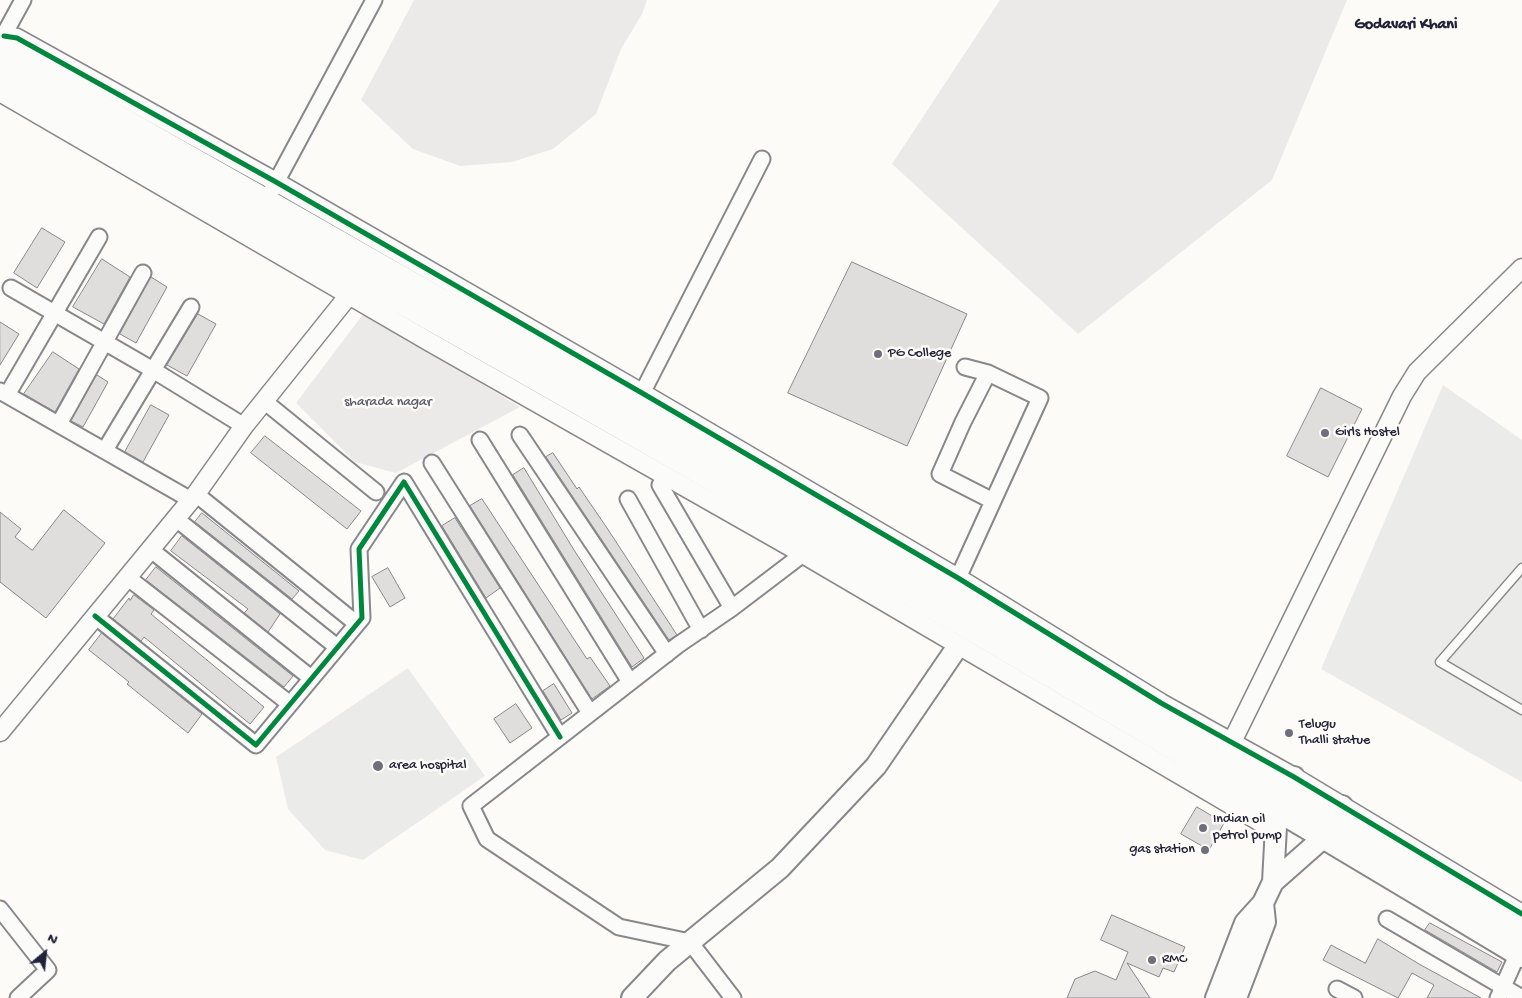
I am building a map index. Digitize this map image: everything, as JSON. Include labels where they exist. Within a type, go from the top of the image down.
[{"type":"highway","points":[[1,43],[271,192],[638,402],[997,634]]},
{"type":"highway","points":[[0,76],[221,209],[997,634],[1283,801],[1522,930]]},
{"type":"highway","points":[[1024,650],[1158,708],[1229,748],[1283,801]]},
{"type":"highway","points":[[1329,826],[1519,959]]},
{"type":"main road","points":[[632,998],[667,961],[780,868],[876,766],[958,646]]},
{"type":"main road","points":[[1216,998],[1245,924],[1263,903],[1273,882],[1283,801]]},
{"type":"main road","points":[[1273,882],[1329,826]]},
{"type":"main road","points":[[1236,998],[1265,922],[1263,903]]},
{"type":"street","points":[[1,43],[23,0]]},
{"type":"street","points":[[271,192],[374,0]]},
{"type":"street","points":[[0,92],[221,209],[349,295],[802,554],[958,646],[997,634]]},
{"type":"street","points":[[762,159],[638,402],[958,578],[997,634],[1024,650]]},
{"type":"street","points":[[99,237],[54,313],[3,393],[193,497],[357,624]]},
{"type":"street","points":[[1229,748],[1402,396],[1417,372],[1522,268]]},
{"type":"street","points":[[59,424],[143,273]]},
{"type":"street","points":[[11,288],[154,370],[244,426]]},
{"type":"street","points":[[0,732],[193,497],[244,426],[349,295]]},
{"type":"street","points":[[105,450],[191,307]]},
{"type":"street","points":[[958,578],[1040,398],[988,374],[965,367]]},
{"type":"street","points":[[988,374],[963,422],[940,474],[993,501]]},
{"type":"street","points":[[264,401],[376,492]]},
{"type":"street","points":[[520,435],[667,654]]},
{"type":"street","points":[[480,440],[630,682]]},
{"type":"street","points":[[432,462],[590,713]]},
{"type":"street","points":[[664,476],[660,485],[732,608]]},
{"type":"street","points":[[95,616],[256,745],[362,618],[359,549],[404,482],[560,737]]},
{"type":"street","points":[[628,499],[701,630]]},
{"type":"street","points":[[176,518],[337,647]]},
{"type":"street","points":[[150,549],[312,678]]},
{"type":"street","points":[[733,998],[690,942],[619,927],[487,839],[471,806],[630,682],[732,608],[802,554]]},
{"type":"street","points":[[127,577],[290,704]]},
{"type":"street","points":[[1283,801],[1329,826],[1522,914]]},
{"type":"street","points":[[0,910],[48,970],[18,998]]},
{"type":"street","points":[[1387,918],[1501,992],[1522,998]]},
{"type":"street","points":[[1501,992],[1519,959]]},
{"type":"street","points":[[1337,989],[1354,998]]},
{"type":"lane","points":[[1522,568],[1440,662],[1522,710]]},
{"type":"shaded area","points":[[1443,385],[1522,440],[1522,782],[1321,669]]},
{"type":"shaded area","name":"area hospital","points":[[408,668],[485,776],[363,860],[325,850],[288,809],[276,757]]},
{"type":"green space","points":[[414,0],[647,0],[642,14],[621,49],[596,114],[553,149],[512,162],[460,166],[413,149],[361,100]]},
{"type":"green space","points":[[1000,0],[1347,0],[1272,180],[1078,334],[892,164]]},
{"type":"green space","name":"sharada nagar","points":[[364,313],[520,407],[396,473],[355,462],[296,403]]},
{"type":"building","points":[[42,228],[65,242],[37,288],[14,273]]},
{"type":"building","points":[[102,259],[130,277],[104,324],[73,307]]},
{"type":"building","name":"PG College","points":[[852,262],[967,314],[907,446],[788,393]]},
{"type":"building","points":[[151,277],[167,287],[136,343],[120,334]]},
{"type":"building","points":[[198,314],[216,324],[187,376],[167,365]]},
{"type":"building","points":[[0,322],[19,334],[0,365]]},
{"type":"building","points":[[53,352],[79,369],[55,412],[24,394]]},
{"type":"building","points":[[97,375],[108,382],[83,427],[71,421]]},
{"type":"building","name":"Girls Hostel","points":[[1321,388],[1362,409],[1328,477],[1287,456]]},
{"type":"building","points":[[151,405],[169,415],[143,462],[125,452]]},
{"type":"building","points":[[265,436],[361,511],[347,529],[251,453]]},
{"type":"building","points":[[553,453],[577,489],[579,487],[607,528],[677,635],[669,640],[546,457]]},
{"type":"building","points":[[524,468],[574,550],[644,658],[632,667],[513,475]]},
{"type":"building","points":[[482,499],[587,659],[590,657],[610,686],[592,699],[470,506]]},
{"type":"building","points":[[64,510],[105,543],[46,618],[0,582],[0,512],[21,529],[15,537],[32,550]]},
{"type":"building","points":[[202,513],[299,591],[292,599],[195,522]]},
{"type":"building","points":[[455,518],[500,588],[486,598],[442,526]]},
{"type":"building","points":[[182,536],[280,614],[268,632],[244,613],[248,609],[171,551]]},
{"type":"building","points":[[156,567],[293,676],[284,687],[146,580]]},
{"type":"building","points":[[388,568],[405,598],[390,607],[372,577]]},
{"type":"building","points":[[134,595],[154,610],[151,614],[264,707],[250,724],[144,637],[141,641],[113,619],[129,598],[130,600]]},
{"type":"building","points":[[102,633],[202,714],[188,733],[127,684],[129,682],[89,650]]},
{"type":"building","points":[[554,684],[572,713],[561,720],[543,691]]},
{"type":"building","points":[[516,704],[532,728],[510,743],[494,719]]},
{"type":"building","name":"Indian oil petrol pump","points":[[1197,807],[1224,823],[1209,850],[1181,834]]},
{"type":"building","name":"RMC","points":[[1112,915],[1185,947],[1174,972],[1163,968],[1159,977],[1127,963],[1150,998],[1067,998],[1075,979],[1095,971],[1116,980],[1128,952],[1101,940]]},
{"type":"building","points":[[1430,923],[1502,962],[1497,972],[1425,930]]},
{"type":"building","points":[[1378,939],[1481,998],[1427,998],[1434,985],[1412,973],[1398,998],[1323,960],[1331,945],[1365,963]]},
{"type":"cycle path","points":[[4,36],[17,38],[276,182],[642,393],[958,578],[1161,703],[1294,777],[1522,914]]},
{"type":"cycle path","points":[[95,616],[256,745],[362,618],[359,549],[404,482],[560,737]]},
{"type":"place","name":"PG College","points":[[878,354]]},
{"type":"place","name":"Girls Hostel","points":[[1325,433]]},
{"type":"place","name":"Telugu Thalli statue","points":[[1289,733]]},
{"type":"place","name":"area hospital","points":[[378,766]]},
{"type":"place","name":"Indian oil petrol pump","points":[[1203,828]]},
{"type":"place","name":"gas station","points":[[1205,850]]},
{"type":"place","name":"RMC","points":[[1152,960]]},
{"type":"district","name":"Godavari Khani","points":[[1406,26]]}]
